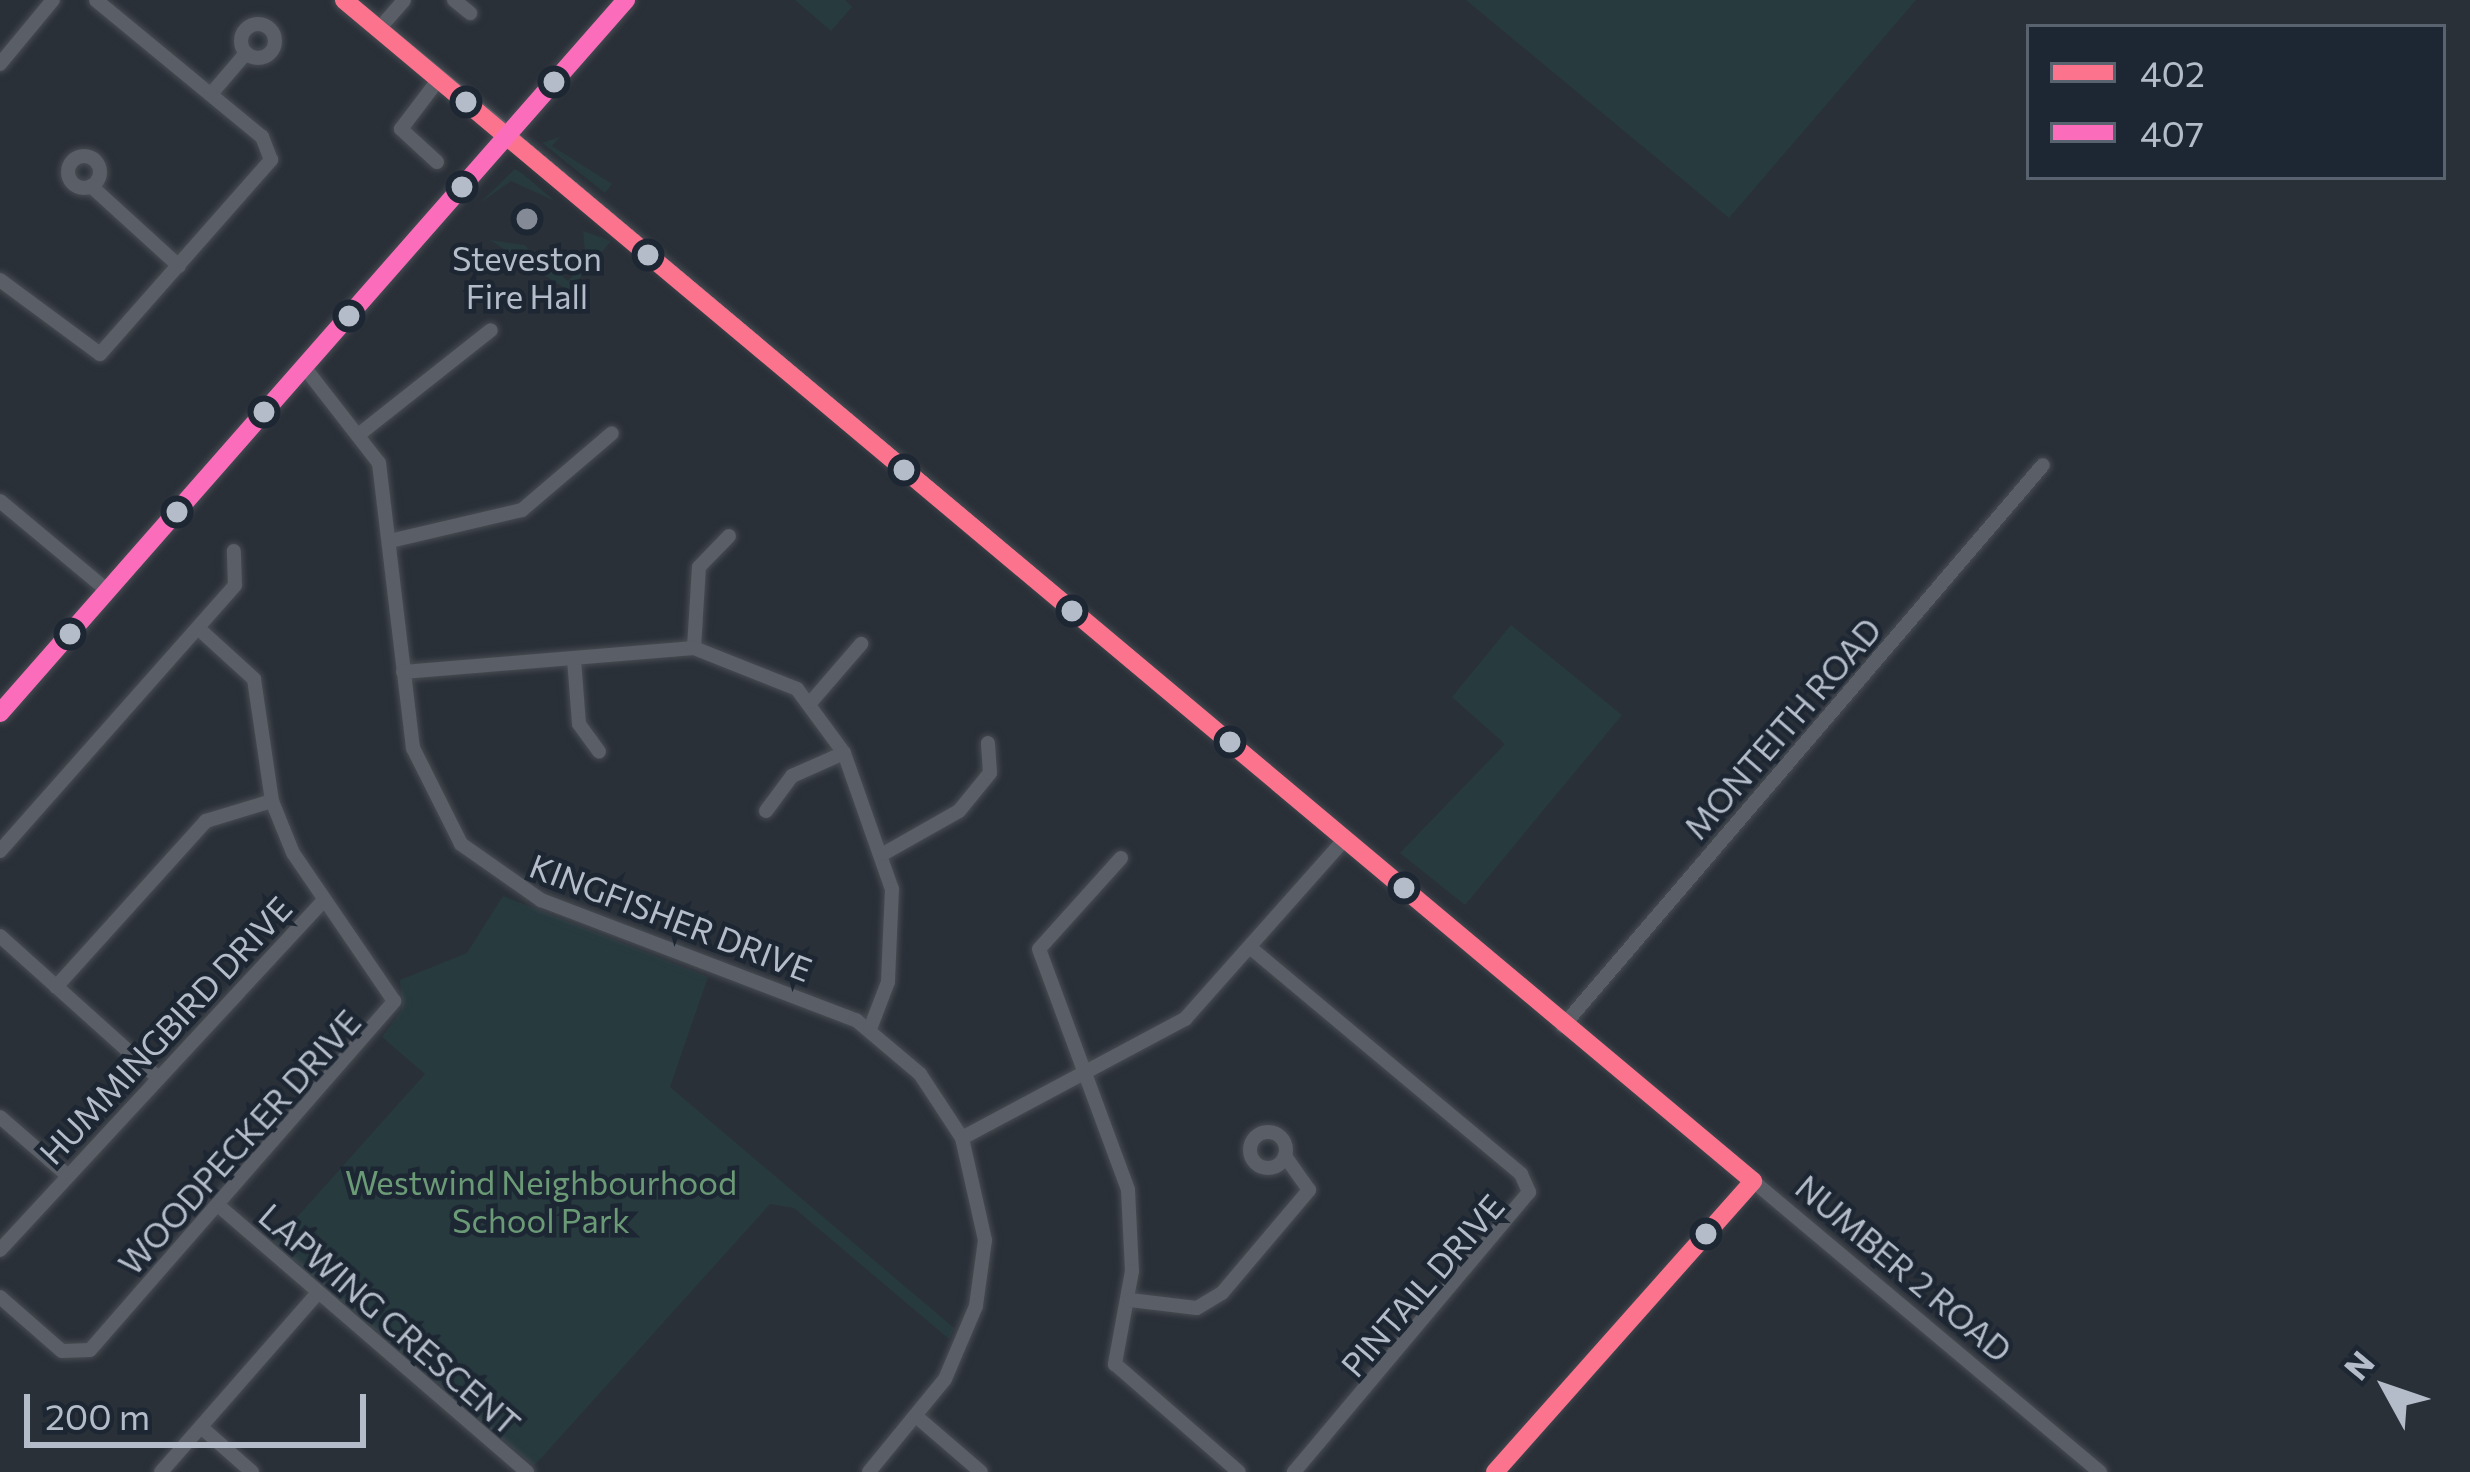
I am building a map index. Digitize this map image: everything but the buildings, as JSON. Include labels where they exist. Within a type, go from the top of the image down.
[{"type":"main road","name":"NUMBER 2 ROAD","points":[[344,0],[510,137]]},
{"type":"main road","points":[[0,713],[626,0]]},
{"type":"street","points":[[0,64],[53,0]]},
{"type":"street","points":[[0,280],[100,354],[272,152],[211,94],[96,0]]},
{"type":"street","points":[[379,29],[404,0]]},
{"type":"street","points":[[454,0],[470,13]]},
{"type":"street","points":[[211,94],[246,52]]},
{"type":"street","points":[[437,161],[401,129],[439,79]]},
{"type":"street","name":"NUMBER 2 ROAD","points":[[510,137],[1342,842],[2100,1472]]},
{"type":"street","points":[[92,186],[178,266]]},
{"type":"street","points":[[362,432],[491,330]]},
{"type":"street","name":"KINGFISHER DRIVE","points":[[305,368],[362,432],[394,540],[403,672],[431,799],[499,878],[870,1029],[920,1074],[962,1138],[978,1185],[981,1278],[963,1345],[917,1418],[869,1472]]},
{"type":"street","points":[[394,540],[522,510],[612,434]]},
{"type":"street","name":"MONTEITH ROAD","points":[[1562,1026],[2042,464]]},
{"type":"street","points":[[0,501],[108,591]]},
{"type":"street","points":[[694,648],[699,567],[729,536]]},
{"type":"street","points":[[0,851],[235,584],[234,551]]},
{"type":"street","name":"WOODPECKER DRIVE","points":[[0,1298],[62,1351],[90,1350],[394,1001],[386,976],[323,901],[272,801],[254,679],[199,628]]},
{"type":"street","points":[[812,702],[861,644]]},
{"type":"street","points":[[403,672],[694,648],[761,666],[812,702],[844,753],[883,854],[896,928],[870,1029]]},
{"type":"street","points":[[574,659],[579,724],[598,752]]},
{"type":"street","points":[[883,854],[959,811],[990,772],[988,743]]},
{"type":"street","points":[[766,811],[792,776],[844,753]]},
{"type":"street","points":[[56,987],[206,821],[272,801]]},
{"type":"street","points":[[962,1138],[1185,1019],[1252,949],[1342,842]]},
{"type":"street","points":[[1121,858],[1039,949],[1128,1190],[1130,1300],[1119,1373],[1239,1472]]},
{"type":"street","name":"HUMMINGBIRD DRIVE","points":[[0,1250],[156,1076],[323,901]]},
{"type":"street","points":[[0,936],[156,1076]]},
{"type":"street","name":"PINTAIL DRIVE","points":[[1252,949],[1521,1174],[1529,1192],[1294,1472]]},
{"type":"street","points":[[0,1117],[67,1175]]},
{"type":"street","points":[[1130,1300],[1197,1308],[1222,1293],[1308,1192],[1285,1156]]},
{"type":"street","points":[[1495,1472],[1753,1180]]},
{"type":"street","name":"LAPWING CRESCENT","points":[[219,1206],[526,1472]]},
{"type":"street","points":[[161,1472],[317,1294]]},
{"type":"street","points":[[917,1418],[981,1472]]},
{"type":"street","points":[[200,1427],[252,1472]]},
{"type":"green space","points":[[795,0],[845,0],[852,7],[831,31]]},
{"type":"green space","points":[[1466,0],[1916,0],[1729,218]]},
{"type":"green space","points":[[560,137],[552,146],[612,184],[605,193],[542,143]]},
{"type":"green space","points":[[515,169],[555,201],[511,181],[480,203]]},
{"type":"green space","points":[[583,231],[611,241],[569,291],[490,240],[524,245],[568,281],[586,260]]},
{"type":"green space","points":[[1511,625],[1622,715],[1465,905],[1400,853],[1505,744],[1452,697]]},
{"type":"green space","name":"Westwind Neighbourhood School Park","points":[[503,896],[708,977],[670,1087],[954,1328],[949,1339],[794,1208],[770,1204],[534,1466],[274,1243],[425,1074],[382,1037],[402,1010],[400,980],[467,953]]},
{"type":"transit line","name":"402","points":[[344,0],[1753,1181]]},
{"type":"transit line","name":"407","points":[[0,713],[626,0]]},
{"type":"transit line","name":"402","points":[[1495,1472],[1753,1181]]},
{"type":"place","name":"Steveston Fire Hall","points":[[527,219]]}]
